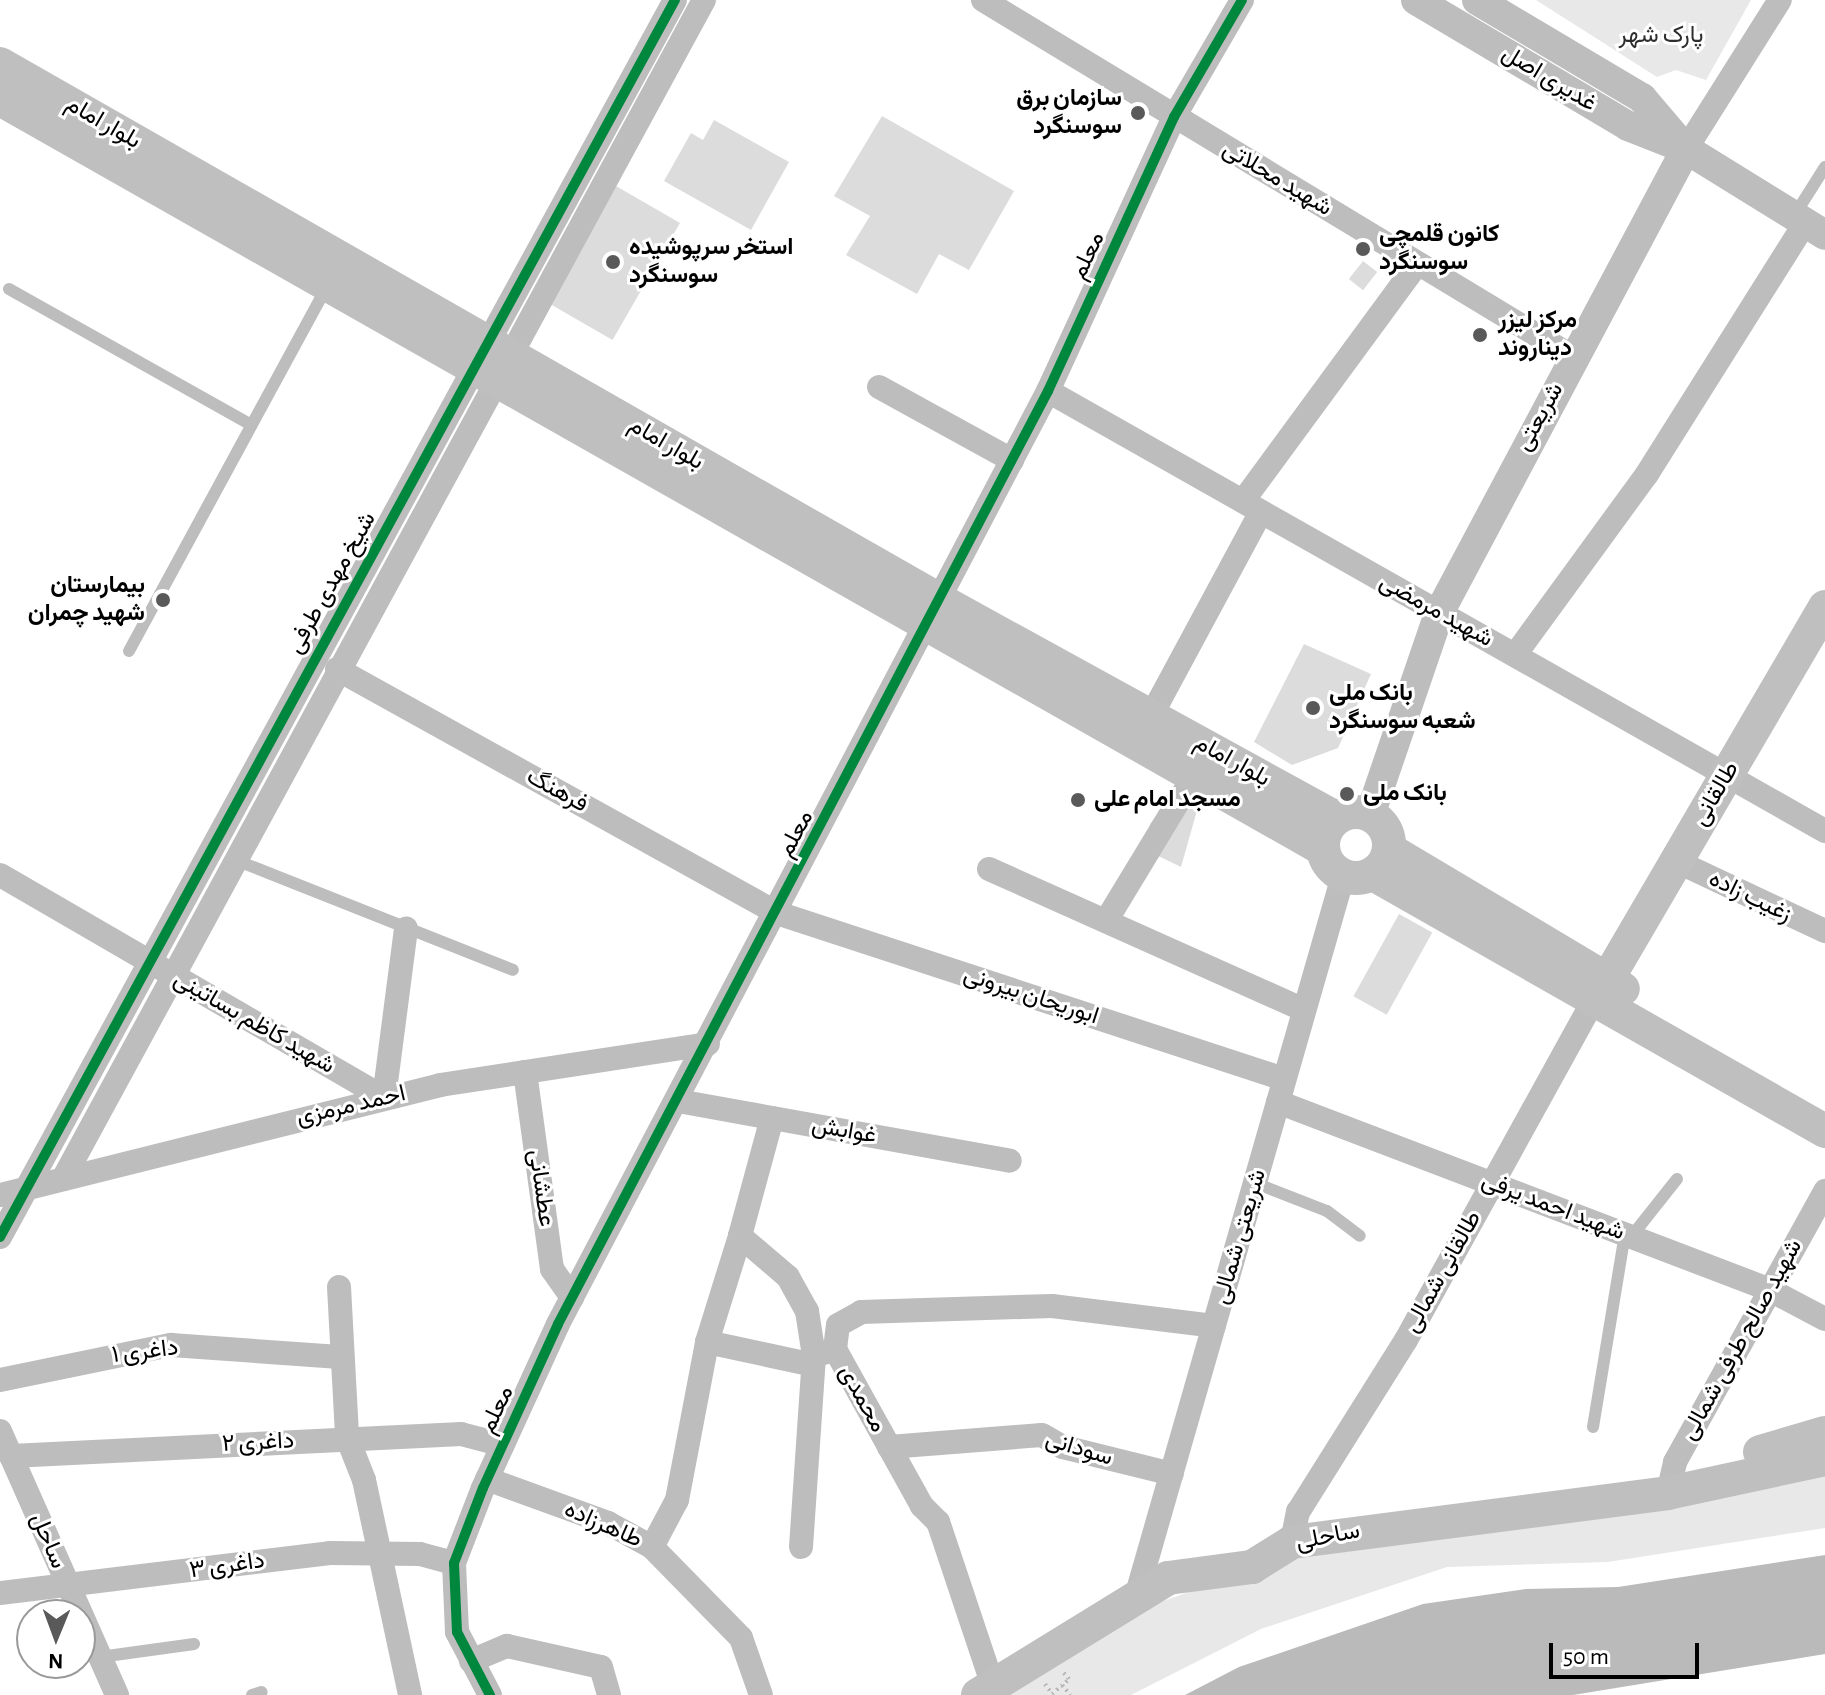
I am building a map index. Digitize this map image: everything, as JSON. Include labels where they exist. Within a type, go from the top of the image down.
[{"type":"main road","name":"بلوار امام","points":[[0,64],[491,361],[935,612],[1195,774],[1323,849]]},
{"type":"main road","name":"بلوار امام","points":[[0,99],[327,285],[491,361]]},
{"type":"main road","name":"طالقانی","points":[[1600,990],[1825,607]]},
{"type":"main road","name":"بلوار امام","points":[[935,612],[1151,716],[1336,818]]},
{"type":"main road","points":[[1368,867],[1386,829],[1370,815],[1336,818],[1323,849],[1368,867],[1600,990],[1823,1121]]},
{"type":"main road","name":"ساحلی","points":[[1668,1493],[1730,1460],[1825,1433]]},
{"type":"main road","name":"ساحلی","points":[[985,1690],[1168,1578],[1252,1567],[1292,1542],[1668,1493],[1825,1459]]},
{"type":"street","name":"شیخ مهدی طرفی","points":[[63,1179],[170,973],[337,669],[675,0]]},
{"type":"street","name":"شیخ مهدی طرفی","points":[[0,1237],[29,1188],[147,960],[491,361],[663,75],[704,0]]},
{"type":"street","name":"شهید محلاتی","points":[[983,0],[1573,357]]},
{"type":"street","name":"معلم","points":[[490,1695],[457,1632],[454,1563],[487,1479],[572,1298],[935,612],[1048,391],[1174,117],[1242,0]]},
{"type":"street","name":"غدیری اصل","points":[[1416,0],[1628,126],[1686,149],[1808,224]]},
{"type":"street","name":"غدیری اصل","points":[[1477,0],[1642,98],[1686,149]]},
{"type":"street","name":"شریعتی","points":[[1370,815],[1439,613],[1686,149],[1780,0]]},
{"type":"street","points":[[641,63],[663,75]]},
{"type":"street","points":[[1515,655],[1647,474],[1808,224]]},
{"type":"street","points":[[1151,716],[1252,506],[1417,264]]},
{"type":"street","points":[[879,387],[1012,460]]},
{"type":"street","name":"شهید مرمضی","points":[[1048,391],[1825,831]]},
{"type":"street","name":"فرهنگ","points":[[337,669],[777,913]]},
{"type":"street","points":[[1106,921],[1195,774]]},
{"type":"street","name":"زغیب زاده","points":[[1676,861],[1825,931]]},
{"type":"street","name":"شریعتی شمالی","points":[[1136,1597],[1304,1010],[1368,867]]},
{"type":"street","points":[[989,869],[1304,1010]]},
{"type":"street","name":"شهید کاظم بساتینی","points":[[0,875],[384,1098]]},
{"type":"street","name":"ابوریحان بیرونی","points":[[777,913],[1281,1091]]},
{"type":"street","points":[[384,1098],[406,928]]},
{"type":"street","name":"طالقانی شمالی","points":[[1292,1542],[1298,1512],[1406,1340],[1600,990]]},
{"type":"street","name":"احمد مرمزی","points":[[0,1195],[384,1098],[525,1072],[708,1044]]},
{"type":"street","name":"عطشانی","points":[[525,1072],[552,1269],[572,1298]]},
{"type":"street","name":"شهید احمد یرفی","points":[[1281,1091],[1492,1184],[1768,1289],[1825,1319]]},
{"type":"street","name":"غوابش","points":[[678,1101],[1010,1161]]},
{"type":"street","name":"طاهرزاده","points":[[487,1479],[608,1523],[652,1547],[677,1500],[707,1342],[772,1118]]},
{"type":"street","name":"شهید صالح طرفی شمالی","points":[[1668,1493],[1675,1462],[1768,1289],[1825,1191]]},
{"type":"street","points":[[740,1236],[788,1277],[807,1311],[820,1357],[801,1547]]},
{"type":"street","points":[[339,1287],[340,1357],[347,1437],[381,1553],[410,1695]]},
{"type":"street","name":"محمدی","points":[[985,1690],[938,1522],[922,1506],[889,1447],[820,1357],[838,1325],[861,1312],[943,1306],[1052,1306],[1214,1326]]},
{"type":"street","points":[[707,1342],[820,1357]]},
{"type":"street","name":"داغری ۱","points":[[0,1380],[171,1345],[340,1357]]},
{"type":"street","name":"ساحل","points":[[0,1431],[117,1695]]},
{"type":"street","name":"داغری ۲","points":[[11,1456],[347,1437],[461,1434],[503,1445]]},
{"type":"street","name":"سودانی","points":[[889,1447],[1042,1435],[1063,1447],[1172,1474]]},
{"type":"street","points":[[652,1547],[741,1638],[761,1695]]},
{"type":"street","name":"داغری ۳","points":[[0,1593],[68,1588],[330,1553],[381,1553],[454,1563]]},
{"type":"street","points":[[471,1661],[507,1646],[601,1667],[609,1695]]},
{"type":"lane","points":[[1808,224],[1825,167]]},
{"type":"lane","points":[[129,651],[327,285]]},
{"type":"lane","points":[[9,289],[251,425]]},
{"type":"lane","points":[[233,859],[513,970]]},
{"type":"lane","points":[[1593,1427],[1628,1236],[1677,1179]]},
{"type":"lane","points":[[1255,1183],[1327,1211],[1360,1236]]},
{"type":"lane","points":[[100,1657],[194,1644]]},
{"type":"path","points":[[1062,1685],[1068,1693]]},
{"type":"green space","name":"پارک شهر","points":[[1536,0],[1751,0],[1706,80],[1676,70],[1657,77]]},
{"type":"green space","points":[[1825,1470],[1825,1528],[1608,1562],[1447,1567],[1261,1629],[1131,1695],[1001,1695],[1134,1611],[1282,1560]]},
{"type":"shaded area","points":[[1825,1555],[1825,1654],[1573,1695],[1185,1695],[1239,1667],[1423,1604],[1526,1589],[1618,1587]]},
{"type":"building","points":[[882,116],[1014,191],[969,270],[939,254],[917,294],[846,255],[870,216],[834,196]]},
{"type":"building","points":[[714,120],[789,162],[751,230],[664,181],[691,133],[703,140]]},
{"type":"building","name":"استخر سرپوشیده سوسنگرد","points":[[609,182],[680,223],[613,340],[542,299]]},
{"type":"building","points":[[1363,261],[1377,272],[1363,290],[1349,279]]},
{"type":"building","name":"بانک ملی شعبه سوسنگرد","points":[[1304,644],[1371,674],[1338,748],[1292,765],[1254,742]]},
{"type":"building","points":[[1175,792],[1198,807],[1181,867],[1148,851],[1150,824]]},
{"type":"building","points":[[1399,914],[1432,932],[1387,1015],[1353,996]]},
{"type":"cycle path","points":[[0,1237],[675,0]]},
{"type":"cycle path","points":[[490,1695],[457,1632],[454,1563],[483,1488],[558,1324],[1048,391],[1174,117],[1242,0]]},
{"type":"place","name":"سازمان برق سوسنگرد","points":[[1138,113]]},
{"type":"place","name":"کانون قلمچی سوسنگرد","points":[[1363,249]]},
{"type":"place","name":"استخر سرپوشیده سوسنگرد","points":[[613,262]]},
{"type":"place","name":"مرکز لیزر دیناروند","points":[[1480,335]]},
{"type":"place","name":"بیمارستان شهید چمران","points":[[163,600]]},
{"type":"place","name":"بانک ملی شعبه سوسنگرد","points":[[1313,708]]},
{"type":"place","name":"بانک ملی","points":[[1347,794]]},
{"type":"place","name":"مسجد امام علی","points":[[1078,800]]}]
